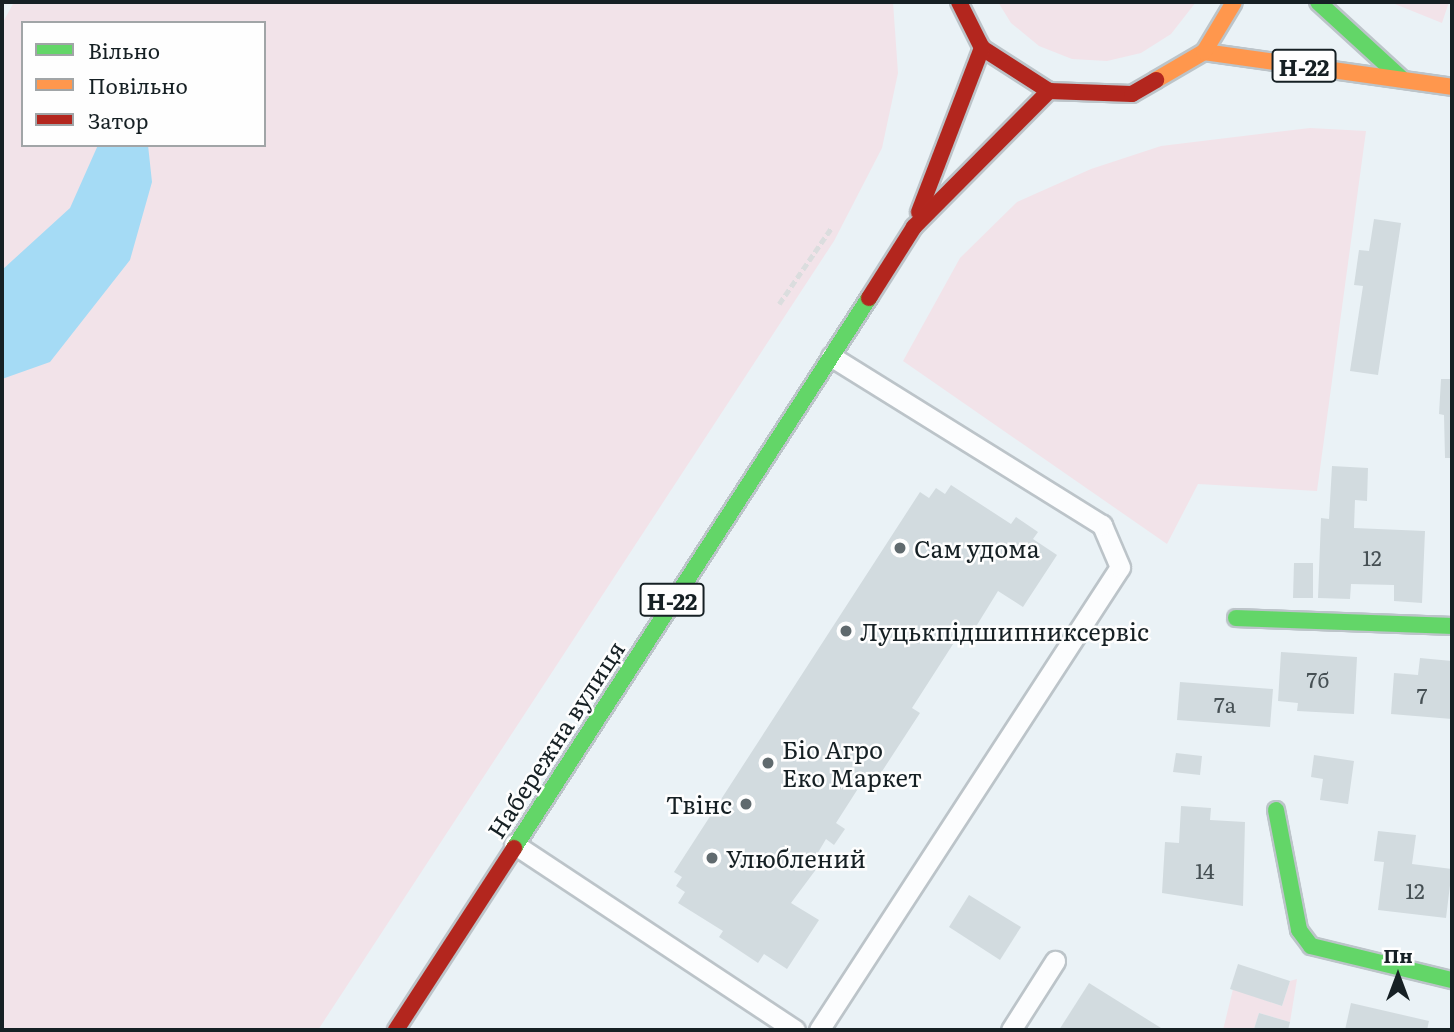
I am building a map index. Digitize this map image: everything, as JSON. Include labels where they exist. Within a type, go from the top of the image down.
[{"type":"main road","points":[[959,2],[982,48],[1049,91],[1132,94],[1204,52],[1234,2]]},
{"type":"main road","name":"Н-22","points":[[1318,2],[1403,80]]},
{"type":"main road","name":"Набережна вулиця","points":[[396,1030],[914,227],[982,48]]},
{"type":"main road","name":"Н-22","points":[[1204,52],[1452,87]]},
{"type":"main road","name":"Набережна вулиця","points":[[914,227],[1049,91]]},
{"type":"main road","points":[[1236,618],[1452,626]]},
{"type":"main road","points":[[1276,810],[1299,930],[1311,946],[1452,980]]},
{"type":"lane","points":[[819,1030],[1120,566],[1102,525],[831,356]]},
{"type":"lane","points":[[514,844],[795,1030]]},
{"type":"lane","points":[[1011,1030],[1055,961]]},
{"type":"path","points":[[779,304],[832,227]]},
{"type":"shaded area","points":[[14,2],[893,2],[898,73],[882,148],[834,241],[318,1030],[2,1030],[2,24]]},
{"type":"shaded area","points":[[998,2],[1196,2],[1171,34],[1141,53],[1107,61],[1072,59],[1039,46],[1011,23]]},
{"type":"shaded area","points":[[1390,2],[1449,2],[1442,23]]},
{"type":"shaded area","points":[[1310,128],[1366,131],[1317,491],[1198,484],[1167,544],[903,361],[960,258],[1017,202],[1091,169],[1161,146]]},
{"type":"shaded area","points":[[1297,979],[1290,1022],[1259,1013],[1254,1029],[1257,1030],[1223,1030],[1233,989],[1282,1006],[1290,981]]},
{"type":"water","points":[[97,147],[148,147],[152,182],[130,260],[50,362],[2,379],[2,270],[70,208]]},
{"type":"building","points":[[1374,219],[1401,223],[1378,375],[1350,371],[1363,286],[1354,285],[1359,250],[1369,251]]},
{"type":"building","points":[[1441,379],[1452,379],[1452,458],[1445,458],[1444,415],[1439,414]]},
{"type":"building","points":[[1332,466],[1368,468],[1367,501],[1355,500],[1354,528],[1425,531],[1422,603],[1394,601],[1394,585],[1351,584],[1350,599],[1318,598],[1321,518],[1329,519]]},
{"type":"building","points":[[951,485],[1011,524],[1016,517],[1038,532],[1033,539],[1057,555],[1023,607],[998,591],[972,633],[964,627],[912,708],[920,713],[877,779],[868,773],[836,823],[845,829],[834,845],[826,839],[816,856],[823,860],[791,903],[819,920],[787,969],[764,954],[758,963],[719,937],[723,931],[678,903],[685,892],[676,886],[682,877],[674,872],[920,492],[929,498],[936,488],[945,494]]},
{"type":"building","points":[[1294,563],[1313,563],[1313,598],[1293,598]]},
{"type":"building","points":[[1281,652],[1357,657],[1354,714],[1297,711],[1298,703],[1278,701]]},
{"type":"building","points":[[1420,658],[1452,661],[1452,719],[1391,714],[1394,673],[1418,675]]},
{"type":"building","points":[[1180,682],[1273,689],[1270,727],[1177,720]]},
{"type":"building","points":[[1176,753],[1202,756],[1200,775],[1173,772]]},
{"type":"building","points":[[1314,755],[1354,761],[1348,804],[1320,800],[1323,779],[1311,777]]},
{"type":"building","points":[[1181,806],[1211,808],[1210,820],[1245,822],[1243,906],[1162,893],[1165,842],[1179,843]]},
{"type":"building","points":[[1378,831],[1416,835],[1412,864],[1452,869],[1446,918],[1378,910],[1384,862],[1374,861]]},
{"type":"building","points":[[969,895],[1021,927],[1000,960],[949,927]]},
{"type":"building","points":[[1238,964],[1290,981],[1282,1006],[1230,989]]},
{"type":"building","points":[[1089,983],[1161,1028],[1160,1030],[1059,1030]]},
{"type":"building","points":[[1351,1003],[1429,1021],[1427,1030],[1345,1030]]},
{"type":"building","points":[[1259,1013],[1290,1022],[1288,1030],[1254,1029]]},
{"type":"traffic: fast","points":[[1318,2],[1403,80]]},
{"type":"traffic: fast","points":[[514,848],[869,298]]},
{"type":"traffic: fast","points":[[1236,618],[1452,626]]},
{"type":"traffic: fast","points":[[1276,810],[1299,930],[1311,946],[1452,980]]},
{"type":"traffic: slow","points":[[1156,80],[1204,52],[1234,2]]},
{"type":"traffic: slow","points":[[1204,52],[1452,87]]},
{"type":"traffic: jam","points":[[959,2],[982,48],[1049,91],[1132,94],[1156,80]]},
{"type":"traffic: jam","points":[[919,212],[982,48]]},
{"type":"traffic: jam","points":[[869,298],[914,227],[1049,91]]},
{"type":"traffic: jam","points":[[396,1030],[514,848]]},
{"type":"place","name":"Сам удома","points":[[900,548]]},
{"type":"place","name":"Луцькпідшипниксервіс","points":[[846,631]]},
{"type":"place","name":"Біо Агро Еко Маркет","points":[[768,763]]},
{"type":"place","name":"Твінс","points":[[746,804]]},
{"type":"place","name":"Улюблений","points":[[712,858]]}]
